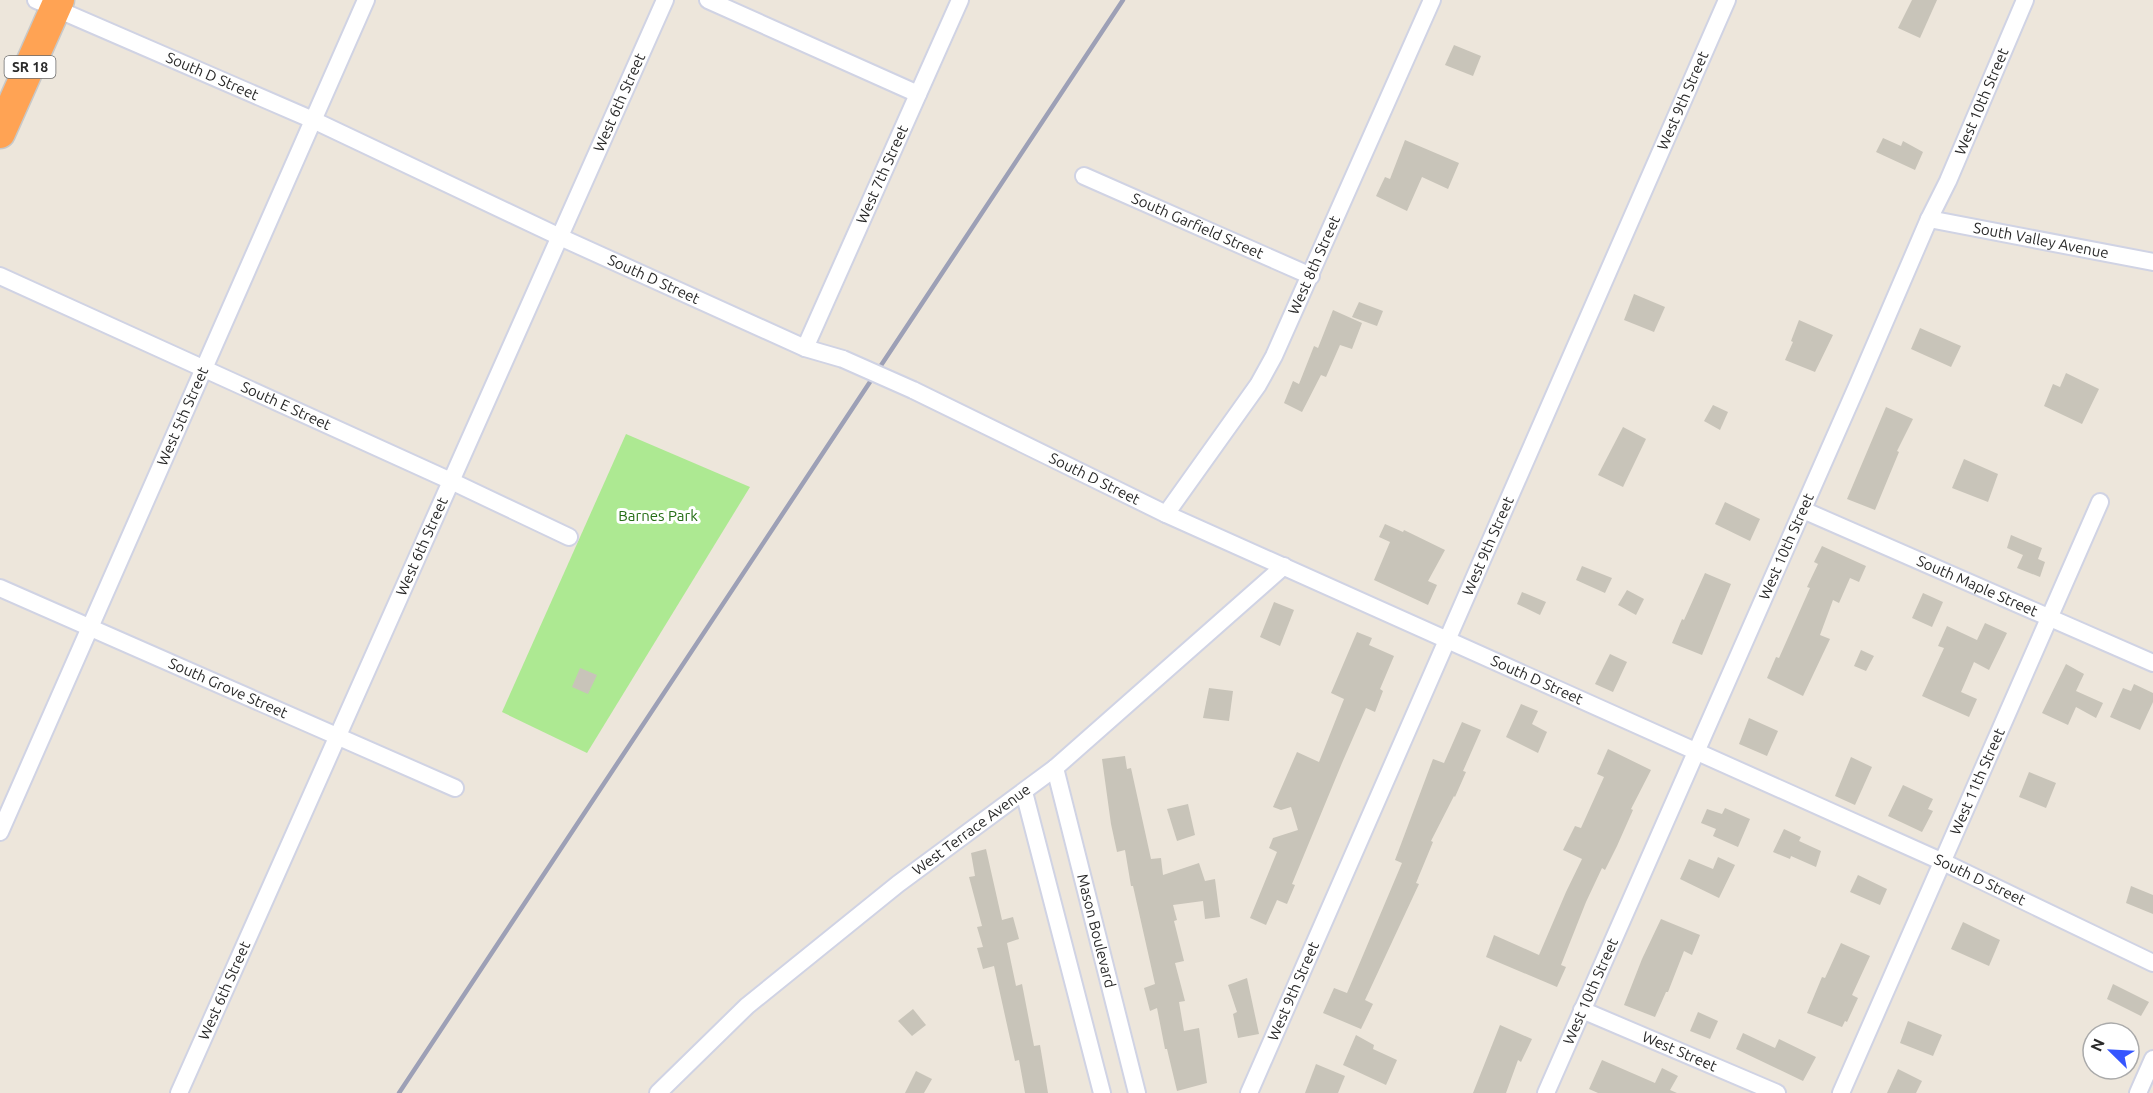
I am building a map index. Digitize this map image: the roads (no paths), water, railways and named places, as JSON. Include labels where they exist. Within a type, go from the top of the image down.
[{"type":"highway","name":"SR 18","points":[[0,133],[50,3]]},
{"type":"street","name":"West 5th Street","points":[[0,832],[366,0]]},
{"type":"street","name":"West 6th Street","points":[[179,1093],[665,0]]},
{"type":"street","points":[[708,0],[918,94]]},
{"type":"street","name":"West 7th Street","points":[[805,348],[960,0]]},
{"type":"street","name":"West 8th Street","points":[[1166,514],[1258,385],[1311,276],[1432,0]]},
{"type":"street","name":"West 9th Street","points":[[1249,1093],[1727,0]]},
{"type":"street","name":"West 10th Street","points":[[1546,1093],[1929,219],[1948,181],[2025,0]]},
{"type":"street","name":"South D Street","points":[[50,3],[313,120],[560,237],[805,348],[843,359],[913,390],[1166,514],[1943,862],[2153,963]]},
{"type":"street","name":"South Garfield Street","points":[[1084,176],[1311,276]]},
{"type":"street","name":"South Valley Avenue","points":[[1929,219],[2153,262]]},
{"type":"street","name":"South E Street","points":[[0,276],[569,537]]},
{"type":"street","name":"West 11th Street","points":[[1841,1093],[2100,502]]},
{"type":"street","name":"South Maple Street","points":[[1803,510],[2153,663]]},
{"type":"street","name":"West Terrace Avenue","points":[[658,1093],[747,1005],[898,884],[1055,768],[1284,566]]},
{"type":"street","name":"South Grove Street","points":[[0,588],[455,788]]},
{"type":"street","name":"Mason Boulevard","points":[[1055,768],[1137,1093]]},
{"type":"street","points":[[1024,792],[1102,1093]]},
{"type":"street","name":"West Street","points":[[1582,1010],[1777,1093]]},
{"type":"street","points":[[2138,1093],[2153,1059]]},
{"type":"railway","points":[[399,1093],[1123,0]]},
{"type":"park label","name":"Barnes Park","points":[[658,516]]}]
